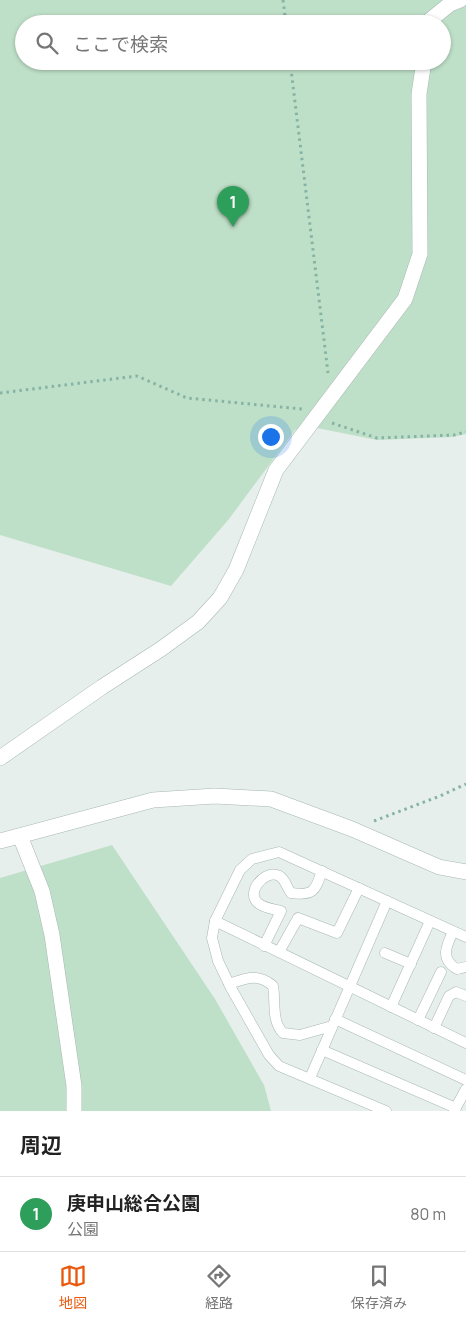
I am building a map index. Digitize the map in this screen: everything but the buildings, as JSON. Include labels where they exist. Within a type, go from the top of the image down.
[{"type":"street","points":[[436,15],[450,4],[460,0]]},
{"type":"street","points":[[0,758],[198,622],[220,598],[236,570],[276,470],[405,300],[420,254],[419,94],[423,70]]},
{"type":"street","points":[[0,841],[153,800],[215,796],[271,799],[352,830],[439,867],[466,872]]},
{"type":"street","points":[[20,836],[42,891],[52,935],[74,1086],[74,1111]]},
{"type":"lane","points":[[386,1111],[279,1066],[269,1055],[218,961],[212,938],[215,921],[240,870],[252,859],[279,852],[466,937]]},
{"type":"lane","points":[[264,946],[281,911],[256,902],[255,888],[262,877],[277,875],[284,879],[291,893],[306,894],[316,888],[322,871]]},
{"type":"lane","points":[[279,952],[298,918],[336,933],[359,888]]},
{"type":"lane","points":[[310,1078],[387,901]]},
{"type":"lane","points":[[215,921],[466,1043]]},
{"type":"lane","points":[[391,1007],[430,921]]},
{"type":"lane","points":[[454,932],[446,946],[446,958],[450,965],[457,969],[466,967]]},
{"type":"lane","points":[[386,953],[411,964]]},
{"type":"lane","points":[[418,1020],[441,972]]},
{"type":"lane","points":[[229,984],[246,978],[257,977],[265,979],[273,986],[274,1012],[279,1029],[283,1033],[300,1035],[334,1023],[466,1080]]},
{"type":"lane","points":[[434,1028],[449,996],[456,992],[466,996]]},
{"type":"lane","points":[[322,1050],[455,1110],[466,1089]]},
{"type":"path","points":[[283,0],[285,15]]},
{"type":"path","points":[[291,70],[331,397]]},
{"type":"path","points":[[0,393],[136,376],[186,398],[303,409],[316,417],[377,438],[454,435],[466,432]]},
{"type":"path","points":[[352,830],[466,784]]},
{"type":"green space","points":[[0,0],[466,0],[466,434],[452,437],[377,440],[307,426],[295,430],[229,519],[171,586],[0,535]]},
{"type":"green space","points":[[112,845],[215,999],[264,1085],[271,1111],[0,1111],[0,878]]},
{"type":"place","name":"庚申山総合公園","points":[[233,227]]}]
